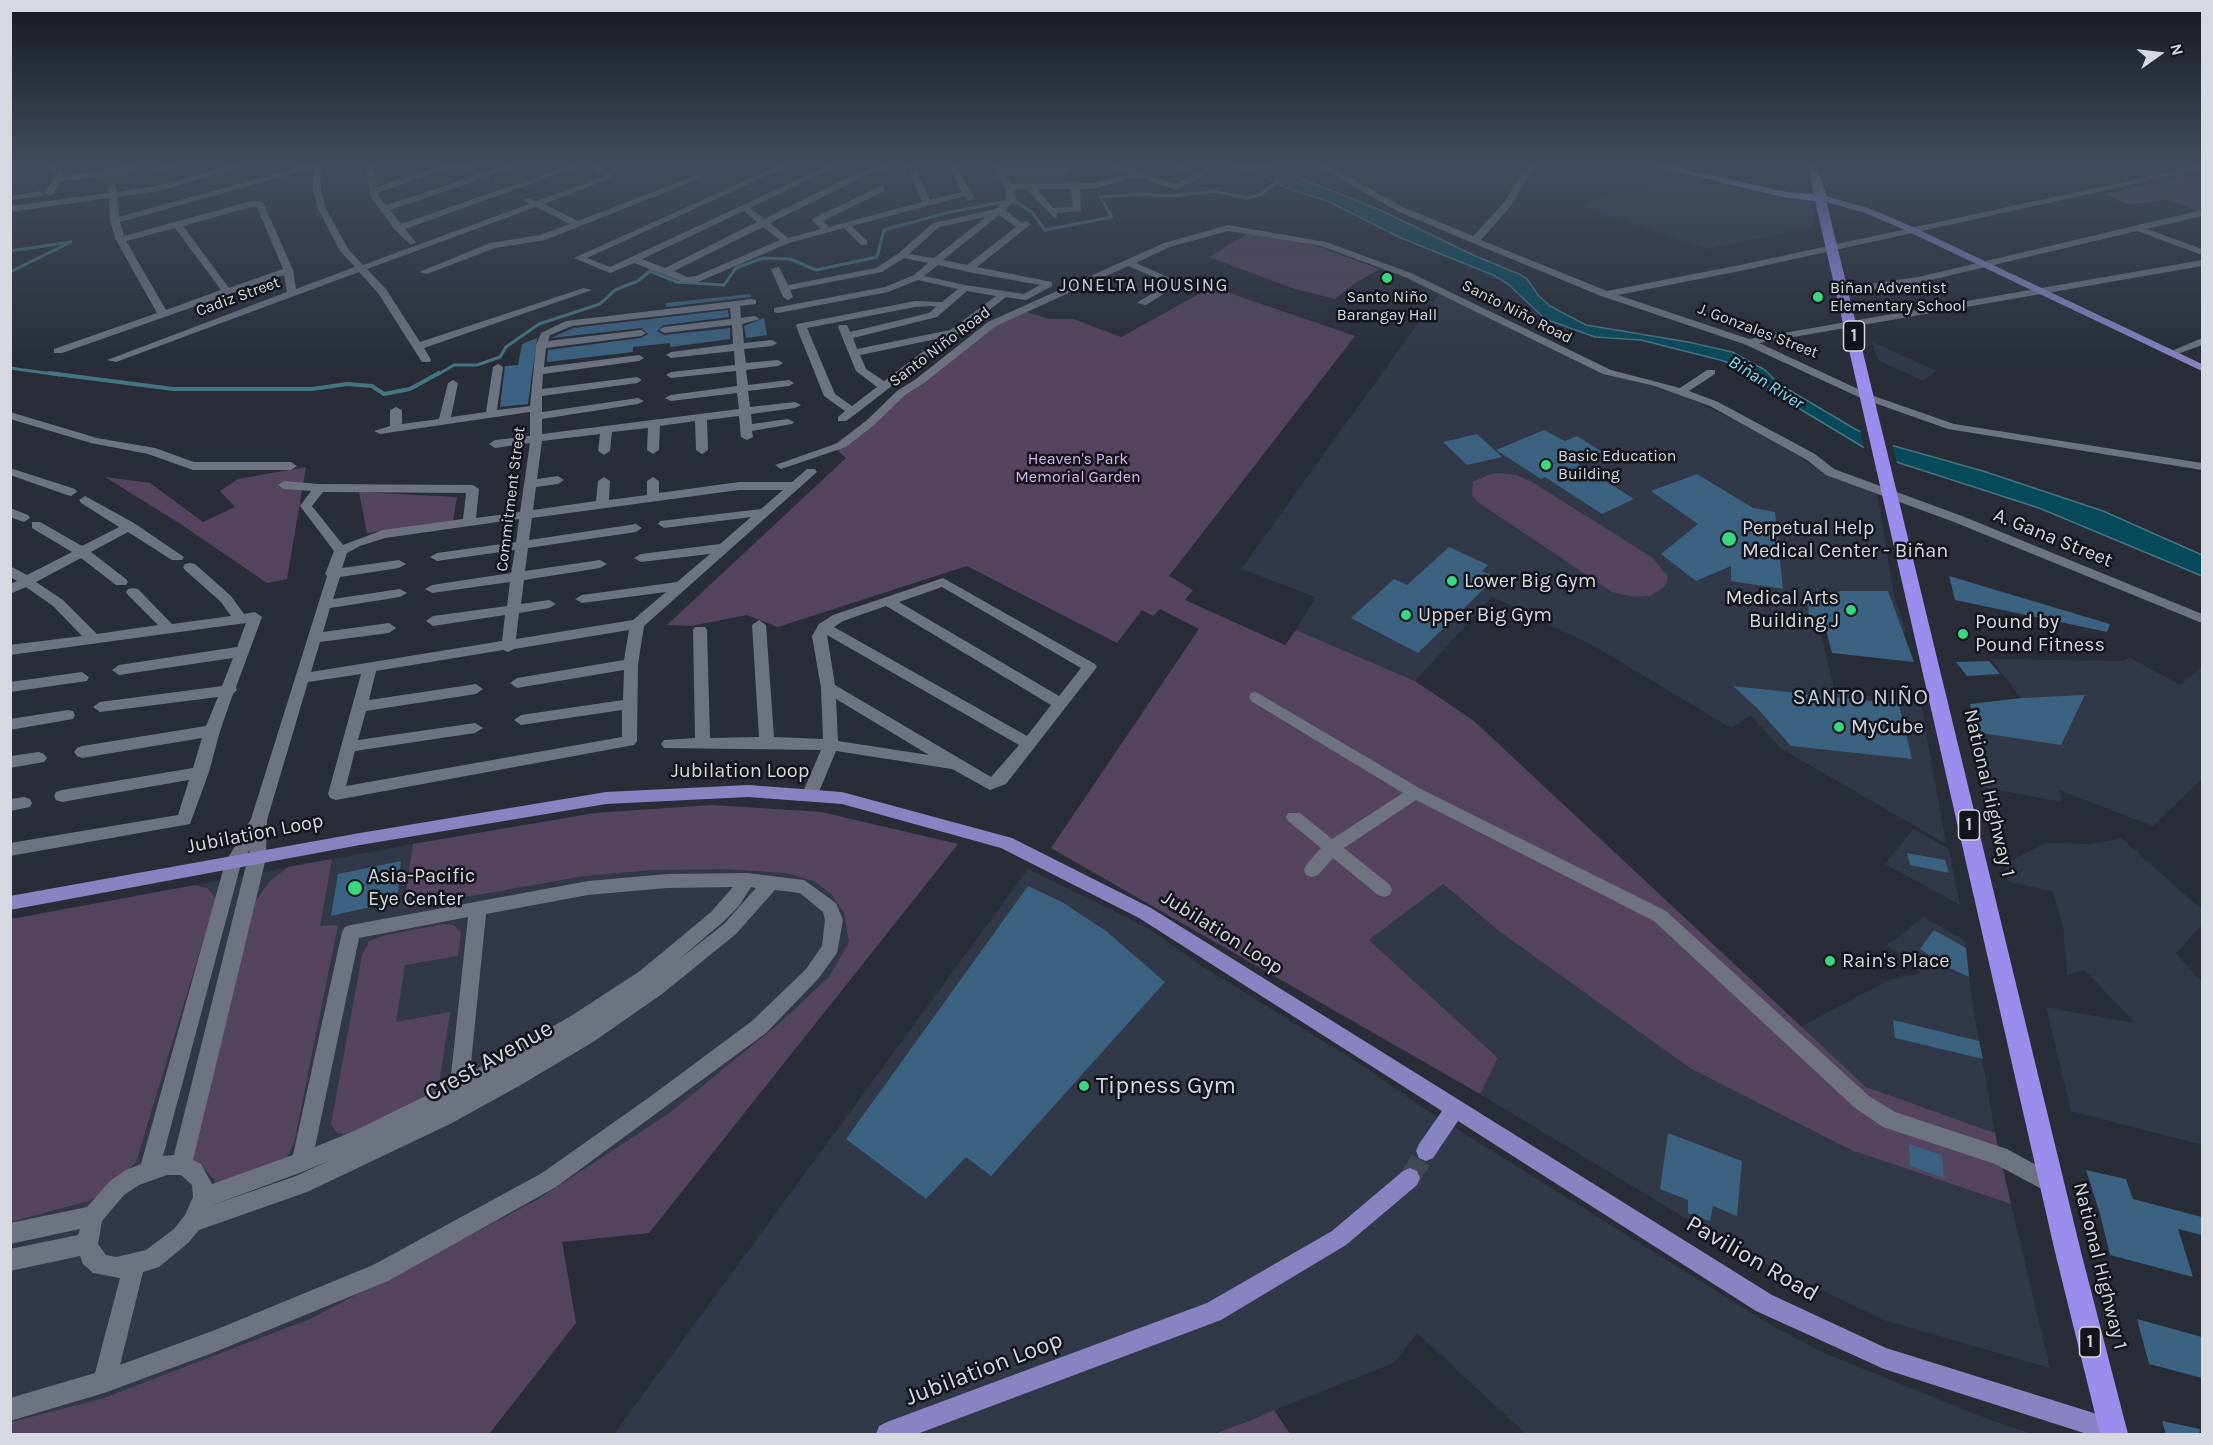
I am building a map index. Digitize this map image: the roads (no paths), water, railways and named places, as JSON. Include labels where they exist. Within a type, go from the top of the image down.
[{"type":"highway","name":"National Highway 1","points":[[1828,232],[2053,1185],[2114,1433]]},
{"type":"main road","points":[[1917,232],[2202,368]]},
{"type":"main road","name":"Jubilation Loop","points":[[10,903],[606,798],[748,791],[842,798],[1006,843],[1039,858],[1145,913],[1455,1108]]},
{"type":"main road","points":[[1426,1151],[1455,1108]]},
{"type":"main road","name":"Pavilion Road","points":[[1455,1108],[1764,1303],[1884,1358],[2114,1433]]},
{"type":"main road","name":"Jubilation Loop","points":[[887,1434],[1213,1312],[1340,1238],[1410,1178]]},
{"type":"street","points":[[119,232],[163,314]]},
{"type":"street","points":[[121,240],[147,232]]},
{"type":"street","points":[[183,232],[226,291]]},
{"type":"street","points":[[272,232],[288,270],[292,293]]},
{"type":"street","points":[[335,232],[345,251],[382,291],[426,360]]},
{"type":"street","points":[[402,232],[411,242]]},
{"type":"street","name":"Cadiz Street","points":[[112,360],[455,232]]},
{"type":"street","points":[[424,272],[493,245],[542,238],[556,232]]},
{"type":"street","points":[[636,232],[579,258],[610,270],[690,232]]},
{"type":"street","points":[[666,270],[743,232]]},
{"type":"street","points":[[777,232],[786,241]]},
{"type":"street","points":[[633,259],[666,270],[686,280],[698,279],[786,241],[818,232]]},
{"type":"street","points":[[853,232],[864,243]]},
{"type":"street","points":[[785,288],[868,274],[885,267],[928,232]]},
{"type":"street","points":[[778,310],[888,289],[916,277],[972,232]]},
{"type":"street","points":[[968,269],[1015,232]]},
{"type":"street","name":"Santo Niño Road","points":[[781,465],[842,445],[870,423],[901,393],[933,371],[992,324],[1167,245],[1212,232]]},
{"type":"street","name":"Santo Niño Road","points":[[1254,232],[1323,244],[1408,275],[1607,372],[1658,384],[1733,413],[1811,456],[1830,472],[1889,492]]},
{"type":"street","name":"J. Gonzales Street","points":[[1457,232],[1605,294],[1748,342],[1867,397],[1952,427],[2182,465],[2202,466]]},
{"type":"street","points":[[1475,240],[1482,232]]},
{"type":"street","points":[[1605,294],[1740,268],[1895,232]]},
{"type":"street","points":[[1842,291],[1918,280],[2125,232]]},
{"type":"street","points":[[2149,232],[2202,252]]},
{"type":"street","points":[[902,255],[1048,283],[1049,286],[1026,297],[965,288],[916,277]]},
{"type":"street","points":[[1128,263],[1176,283],[1142,303]]},
{"type":"street","points":[[1748,342],[1851,326],[2202,263]]},
{"type":"street","points":[[776,269],[792,308]]},
{"type":"street","points":[[58,351],[288,270]]},
{"type":"street","points":[[847,336],[921,320],[945,306],[965,288]]},
{"type":"street","points":[[419,346],[587,290]]},
{"type":"street","points":[[842,419],[1004,294]]},
{"type":"street","points":[[831,300],[861,371],[885,387]]},
{"type":"street","points":[[641,333],[541,345],[546,333],[570,323],[752,302]]},
{"type":"street","points":[[853,411],[830,396],[801,326],[915,304],[932,303],[945,306]]},
{"type":"street","points":[[735,304],[746,432],[788,422]]},
{"type":"street","points":[[664,330],[755,319]]},
{"type":"street","points":[[855,353],[954,331]]},
{"type":"street","points":[[2172,353],[2202,341]]},
{"type":"street","points":[[670,355],[772,343]]},
{"type":"street","name":"Commitment Street","points":[[508,646],[536,440],[536,393],[541,345]]},
{"type":"street","points":[[539,371],[639,358]]},
{"type":"street","points":[[671,375],[778,363]]},
{"type":"street","points":[[491,414],[498,367]]},
{"type":"street","points":[[1681,392],[1711,372]]},
{"type":"street","points":[[536,393],[637,380]]},
{"type":"street","points":[[444,421],[453,383]]},
{"type":"street","points":[[670,398],[789,383]]},
{"type":"street","points":[[380,431],[491,414],[537,412],[638,401]]},
{"type":"street","points":[[495,444],[795,405]]},
{"type":"street","points":[[396,410],[396,429]]},
{"type":"street","points":[[10,414],[95,441],[151,451],[194,466],[291,466]]},
{"type":"street","points":[[701,418],[702,450]]},
{"type":"street","points":[[653,450],[654,424]]},
{"type":"street","points":[[604,451],[606,430]]},
{"type":"street","points":[[10,471],[71,492]]},
{"type":"street","points":[[303,678],[637,624],[676,586],[811,472]]},
{"type":"street","points":[[530,484],[558,480]]},
{"type":"street","points":[[653,481],[653,498]]},
{"type":"street","points":[[602,506],[604,482]]},
{"type":"street","points":[[150,1169],[233,863],[259,819],[315,638],[332,573],[341,551],[355,543],[383,534],[602,506],[738,482],[793,486]]},
{"type":"street","points":[[284,485],[320,488],[473,489],[469,523]]},
{"type":"street","points":[[320,488],[306,506],[341,551]]},
{"type":"street","name":"A. Gana Street","points":[[1889,492],[2202,619]]},
{"type":"street","points":[[85,500],[177,557]]},
{"type":"street","points":[[664,524],[765,512]]},
{"type":"street","points":[[10,513],[24,518]]},
{"type":"street","points":[[36,525],[82,552],[121,582]]},
{"type":"street","points":[[10,590],[130,526]]},
{"type":"street","points":[[437,557],[636,528]]},
{"type":"street","points":[[641,558],[723,548]]},
{"type":"street","points":[[332,573],[399,564]]},
{"type":"street","points":[[432,589],[600,564]]},
{"type":"street","points":[[190,567],[226,599],[240,619]]},
{"type":"street","points":[[10,570],[58,603],[95,640]]},
{"type":"street","points":[[810,794],[831,746],[828,688],[819,636],[824,627],[838,618],[943,582],[1090,667],[1000,780],[990,784],[828,688]]},
{"type":"street","points":[[582,599],[676,586]]},
{"type":"street","points":[[133,592],[169,629]]},
{"type":"street","points":[[323,605],[400,593]]},
{"type":"street","points":[[887,601],[1061,704]]},
{"type":"street","points":[[433,621],[549,604]]},
{"type":"street","points":[[10,650],[255,618],[230,690],[212,731],[201,772],[184,820],[10,850]]},
{"type":"street","points":[[370,668],[336,794],[628,741],[631,664],[637,624]]},
{"type":"street","points":[[759,625],[767,742]]},
{"type":"street","points":[[824,627],[1029,744]]},
{"type":"street","points":[[315,638],[389,628]]},
{"type":"street","points":[[700,630],[703,744]]},
{"type":"street","points":[[119,670],[244,651]]},
{"type":"street","points":[[517,683],[631,664]]},
{"type":"street","points":[[10,687],[82,677]]},
{"type":"street","points":[[360,707],[476,689]]},
{"type":"street","points":[[100,707],[230,690]]},
{"type":"street","points":[[1256,697],[1414,793],[1660,916],[1862,1102],[1890,1120],[2001,1156],[2053,1185]]},
{"type":"street","points":[[521,720],[630,704]]},
{"type":"street","points":[[10,724],[68,715]]},
{"type":"street","points":[[347,747],[475,728]]},
{"type":"street","points":[[82,752],[212,731]]},
{"type":"street","points":[[669,744],[767,742],[831,746],[958,766]]},
{"type":"street","points":[[10,762],[39,758]]},
{"type":"street","points":[[62,796],[201,772]]},
{"type":"street","points":[[1312,870],[1332,847],[1414,793]]},
{"type":"street","points":[[1294,817],[1384,890]]},
{"type":"street","points":[[182,1165],[258,858],[259,819]]},
{"type":"street","points":[[10,1410],[104,1382],[215,1341],[380,1273],[549,1180],[759,1027],[812,974],[831,948],[834,920],[830,908],[804,887],[747,880],[667,881],[588,888],[351,932],[302,1162]]},
{"type":"street","name":"Crest Avenue","points":[[203,1197],[302,1162],[462,1096],[646,976],[717,917],[733,901],[747,880]]},
{"type":"street","name":"Crest Avenue","points":[[192,1222],[300,1185],[462,1096],[586,1036],[656,988],[730,930],[771,883]]},
{"type":"street","points":[[462,1096],[478,908]]},
{"type":"street","points":[[167,1165],[182,1165],[195,1171],[202,1182],[203,1197],[192,1222],[167,1249],[134,1265],[116,1268],[101,1264],[91,1256],[87,1244],[93,1216],[117,1188],[150,1169],[167,1165]]},
{"type":"street","points":[[10,1234],[93,1216]]},
{"type":"street","points":[[10,1260],[87,1244]]},
{"type":"street","points":[[104,1382],[134,1265]]},
{"type":"water","name":"Biñan River","points":[[1390,232],[1426,232],[1519,274],[1527,279],[1538,295],[1550,306],[1586,325],[1688,342],[1732,352],[1765,370],[1779,384],[1855,429],[1887,444],[1983,471],[2103,511],[2202,555],[2202,576],[2039,508],[1878,456],[1785,400],[1747,372],[1724,361],[1641,340],[1595,337],[1545,319],[1508,284],[1493,275]]},
{"type":"waterway","points":[[437,375],[454,365],[477,365],[500,357],[506,347],[539,324],[600,304],[615,290],[638,281],[650,271],[677,282],[724,285],[736,268],[763,258],[790,259],[816,270],[877,257],[883,232]]},
{"type":"waterway","points":[[10,251],[71,242],[10,272]]},
{"type":"waterway","points":[[10,368],[60,375]]},
{"type":"waterway","points":[[49,373],[173,389],[312,389],[347,384],[372,386],[384,394],[410,389],[439,373]]},
{"type":"tunnel","points":[[1410,1178],[1426,1151]]},
{"type":"place","name":"Santo Niño Barangay Hall","points":[[1387,278]]},
{"type":"place","name":"Biñan Adventist Elementary School","points":[[1818,297]]},
{"type":"place","name":"Basic Education Building","points":[[1546,465]]},
{"type":"place","name":"Perpetual Help Medical Center - Biñan","points":[[1729,539]]},
{"type":"place","name":"Lower Big Gym","points":[[1452,581]]},
{"type":"place","name":"Medical Arts Building J","points":[[1851,610]]},
{"type":"place","name":"Upper Big Gym","points":[[1406,615]]},
{"type":"place","name":"Pound by Pound Fitness","points":[[1963,634]]},
{"type":"place","name":"MyCube","points":[[1839,727]]},
{"type":"place","name":"Asia-Pacific Eye Center","points":[[355,888]]},
{"type":"place","name":"Rain's Place","points":[[1830,961]]},
{"type":"place","name":"Tipness Gym","points":[[1084,1086]]},
{"type":"district","name":"JONELTA HOUSING","points":[[1144,286]]},
{"type":"district","name":"SANTO NIÑO","points":[[1861,698]]},
{"type":"park label","name":"Heaven's Park Memorial Garden","points":[[1078,468]]}]
